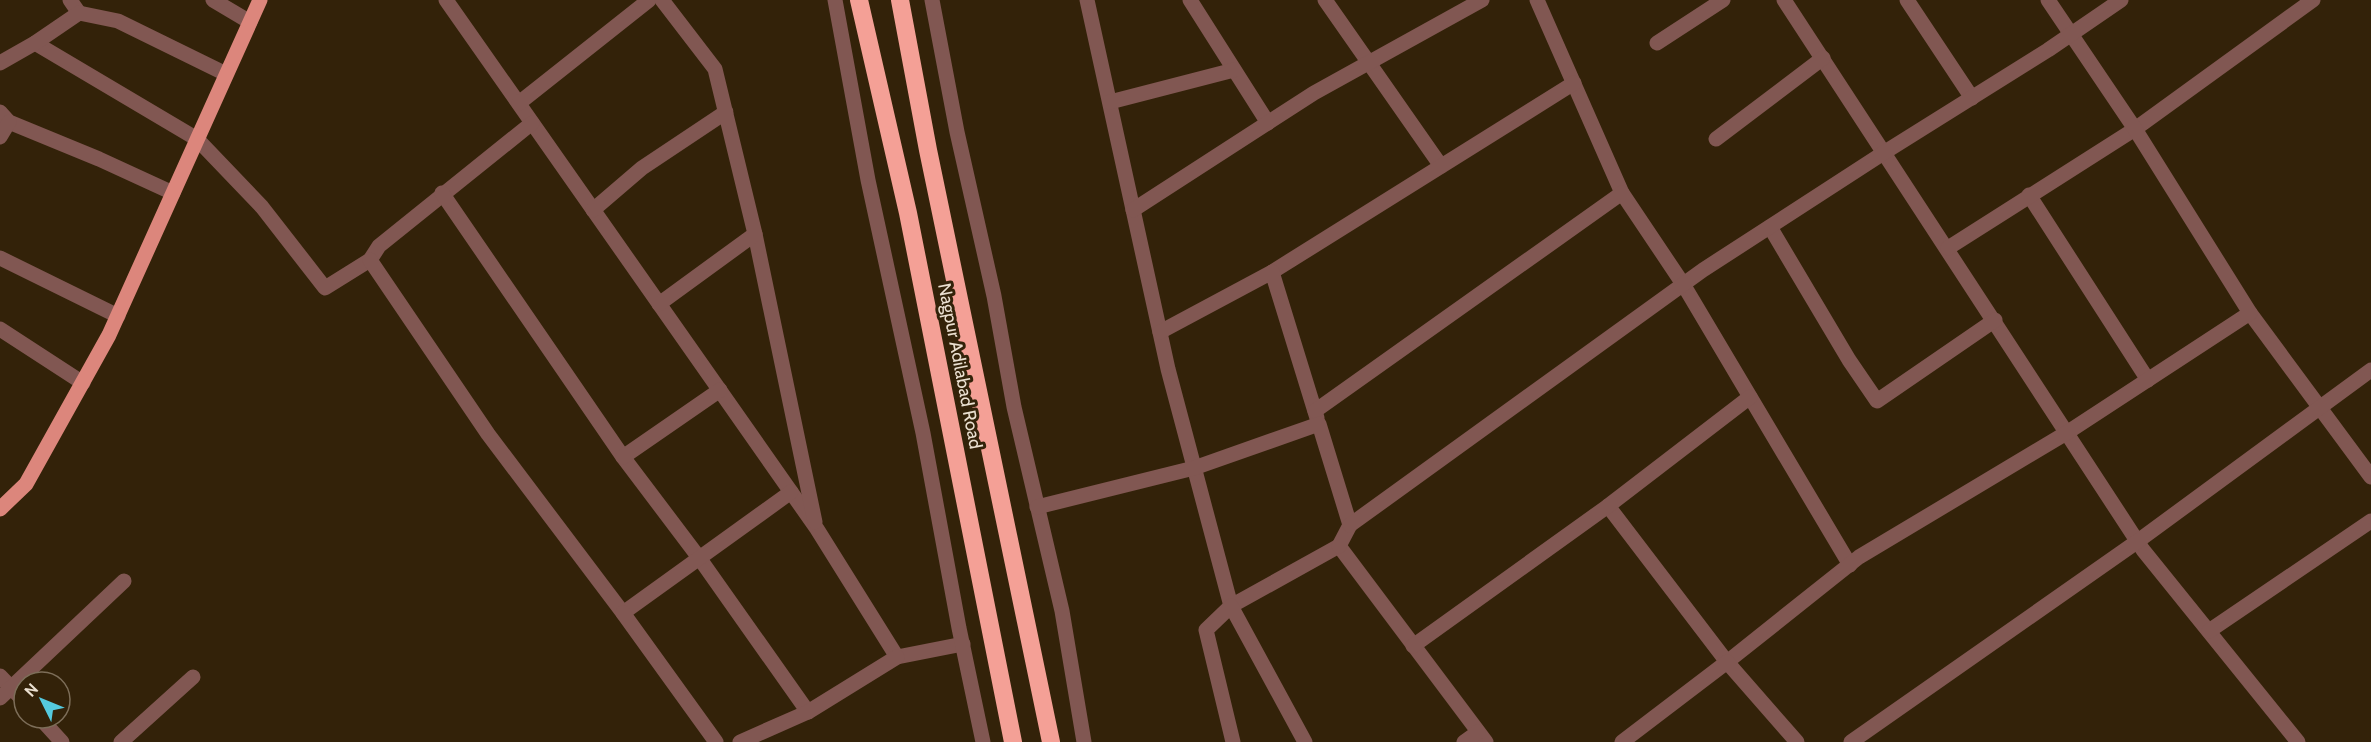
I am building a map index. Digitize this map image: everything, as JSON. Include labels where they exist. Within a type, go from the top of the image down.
[{"type":"highway","name":"Nagpur Adilabad Road","points":[[859,0],[908,213],[1013,742]]},
{"type":"highway","name":"Nagpur Adilabad Road","points":[[900,0],[928,150],[1051,742]]},
{"type":"main road","points":[[0,509],[26,484],[118,316],[260,0]]},
{"type":"street","points":[[70,0],[79,14]]},
{"type":"street","points":[[213,0],[250,22]]},
{"type":"street","points":[[446,0],[817,529],[897,657]]},
{"type":"street","points":[[519,104],[649,0]]},
{"type":"street","points":[[663,0],[716,69],[755,234],[817,529]]},
{"type":"street","points":[[835,0],[868,180],[923,433],[982,742]]},
{"type":"street","points":[[932,0],[957,132],[994,296],[1014,407],[1062,611],[1084,742]]},
{"type":"street","points":[[1087,0],[1160,332],[1231,606],[1305,742]]},
{"type":"street","points":[[1190,0],[1268,123]]},
{"type":"street","points":[[1325,0],[1441,166]]},
{"type":"street","points":[[1537,0],[1622,193],[1683,284],[1850,565]]},
{"type":"street","points":[[1657,43],[1723,0]]},
{"type":"street","points":[[1784,0],[2138,541],[2298,742]]},
{"type":"street","points":[[1907,0],[1972,98]]},
{"type":"street","points":[[2048,0],[2135,129],[2250,313],[2371,477]]},
{"type":"street","points":[[1233,742],[1206,630],[1231,606],[1339,546],[1350,525],[1683,284],[2121,0]]},
{"type":"street","points":[[1948,248],[2135,129],[2313,0]]},
{"type":"street","points":[[1133,210],[1314,93],[1478,1]]},
{"type":"street","points":[[0,63],[79,14],[118,21],[226,74]]},
{"type":"street","points":[[35,43],[198,139],[262,207],[325,288],[370,260],[379,246],[442,193],[532,123]]},
{"type":"street","points":[[1716,139],[1823,58]]},
{"type":"street","points":[[1110,102],[1234,70]]},
{"type":"street","points":[[1160,332],[1272,272],[1574,83]]},
{"type":"street","points":[[593,210],[642,168],[726,112]]},
{"type":"street","points":[[0,137],[4,117],[173,193]]},
{"type":"street","points":[[442,193],[623,457],[700,560],[808,712]]},
{"type":"street","points":[[1037,507],[1194,468],[1317,417],[1622,193]]},
{"type":"street","points":[[2029,195],[2148,380]]},
{"type":"street","points":[[1770,227],[1849,360],[1877,401],[1995,320]]},
{"type":"street","points":[[660,304],[755,234]]},
{"type":"street","points":[[0,258],[118,316]]},
{"type":"street","points":[[370,260],[488,434],[624,613],[716,742]]},
{"type":"street","points":[[1272,272],[1350,525]]},
{"type":"street","points":[[1622,742],[1850,565],[2068,432],[2250,313]]},
{"type":"street","points":[[0,330],[83,383]]},
{"type":"street","points":[[1851,742],[2138,541],[2371,370]]},
{"type":"street","points":[[623,457],[720,390]]},
{"type":"street","points":[[1413,646],[1608,506],[1750,397]]},
{"type":"street","points":[[624,613],[791,492]]},
{"type":"street","points":[[1608,506],[1727,662],[1797,742]]},
{"type":"street","points":[[2209,631],[2371,521]]},
{"type":"street","points":[[1339,546],[1482,737],[1464,742]]},
{"type":"street","points":[[0,676],[5,693],[124,581]]},
{"type":"street","points":[[740,742],[808,712],[897,657],[963,644]]},
{"type":"street","points":[[121,742],[193,677]]},
{"type":"street","points":[[51,730],[62,742]]}]
